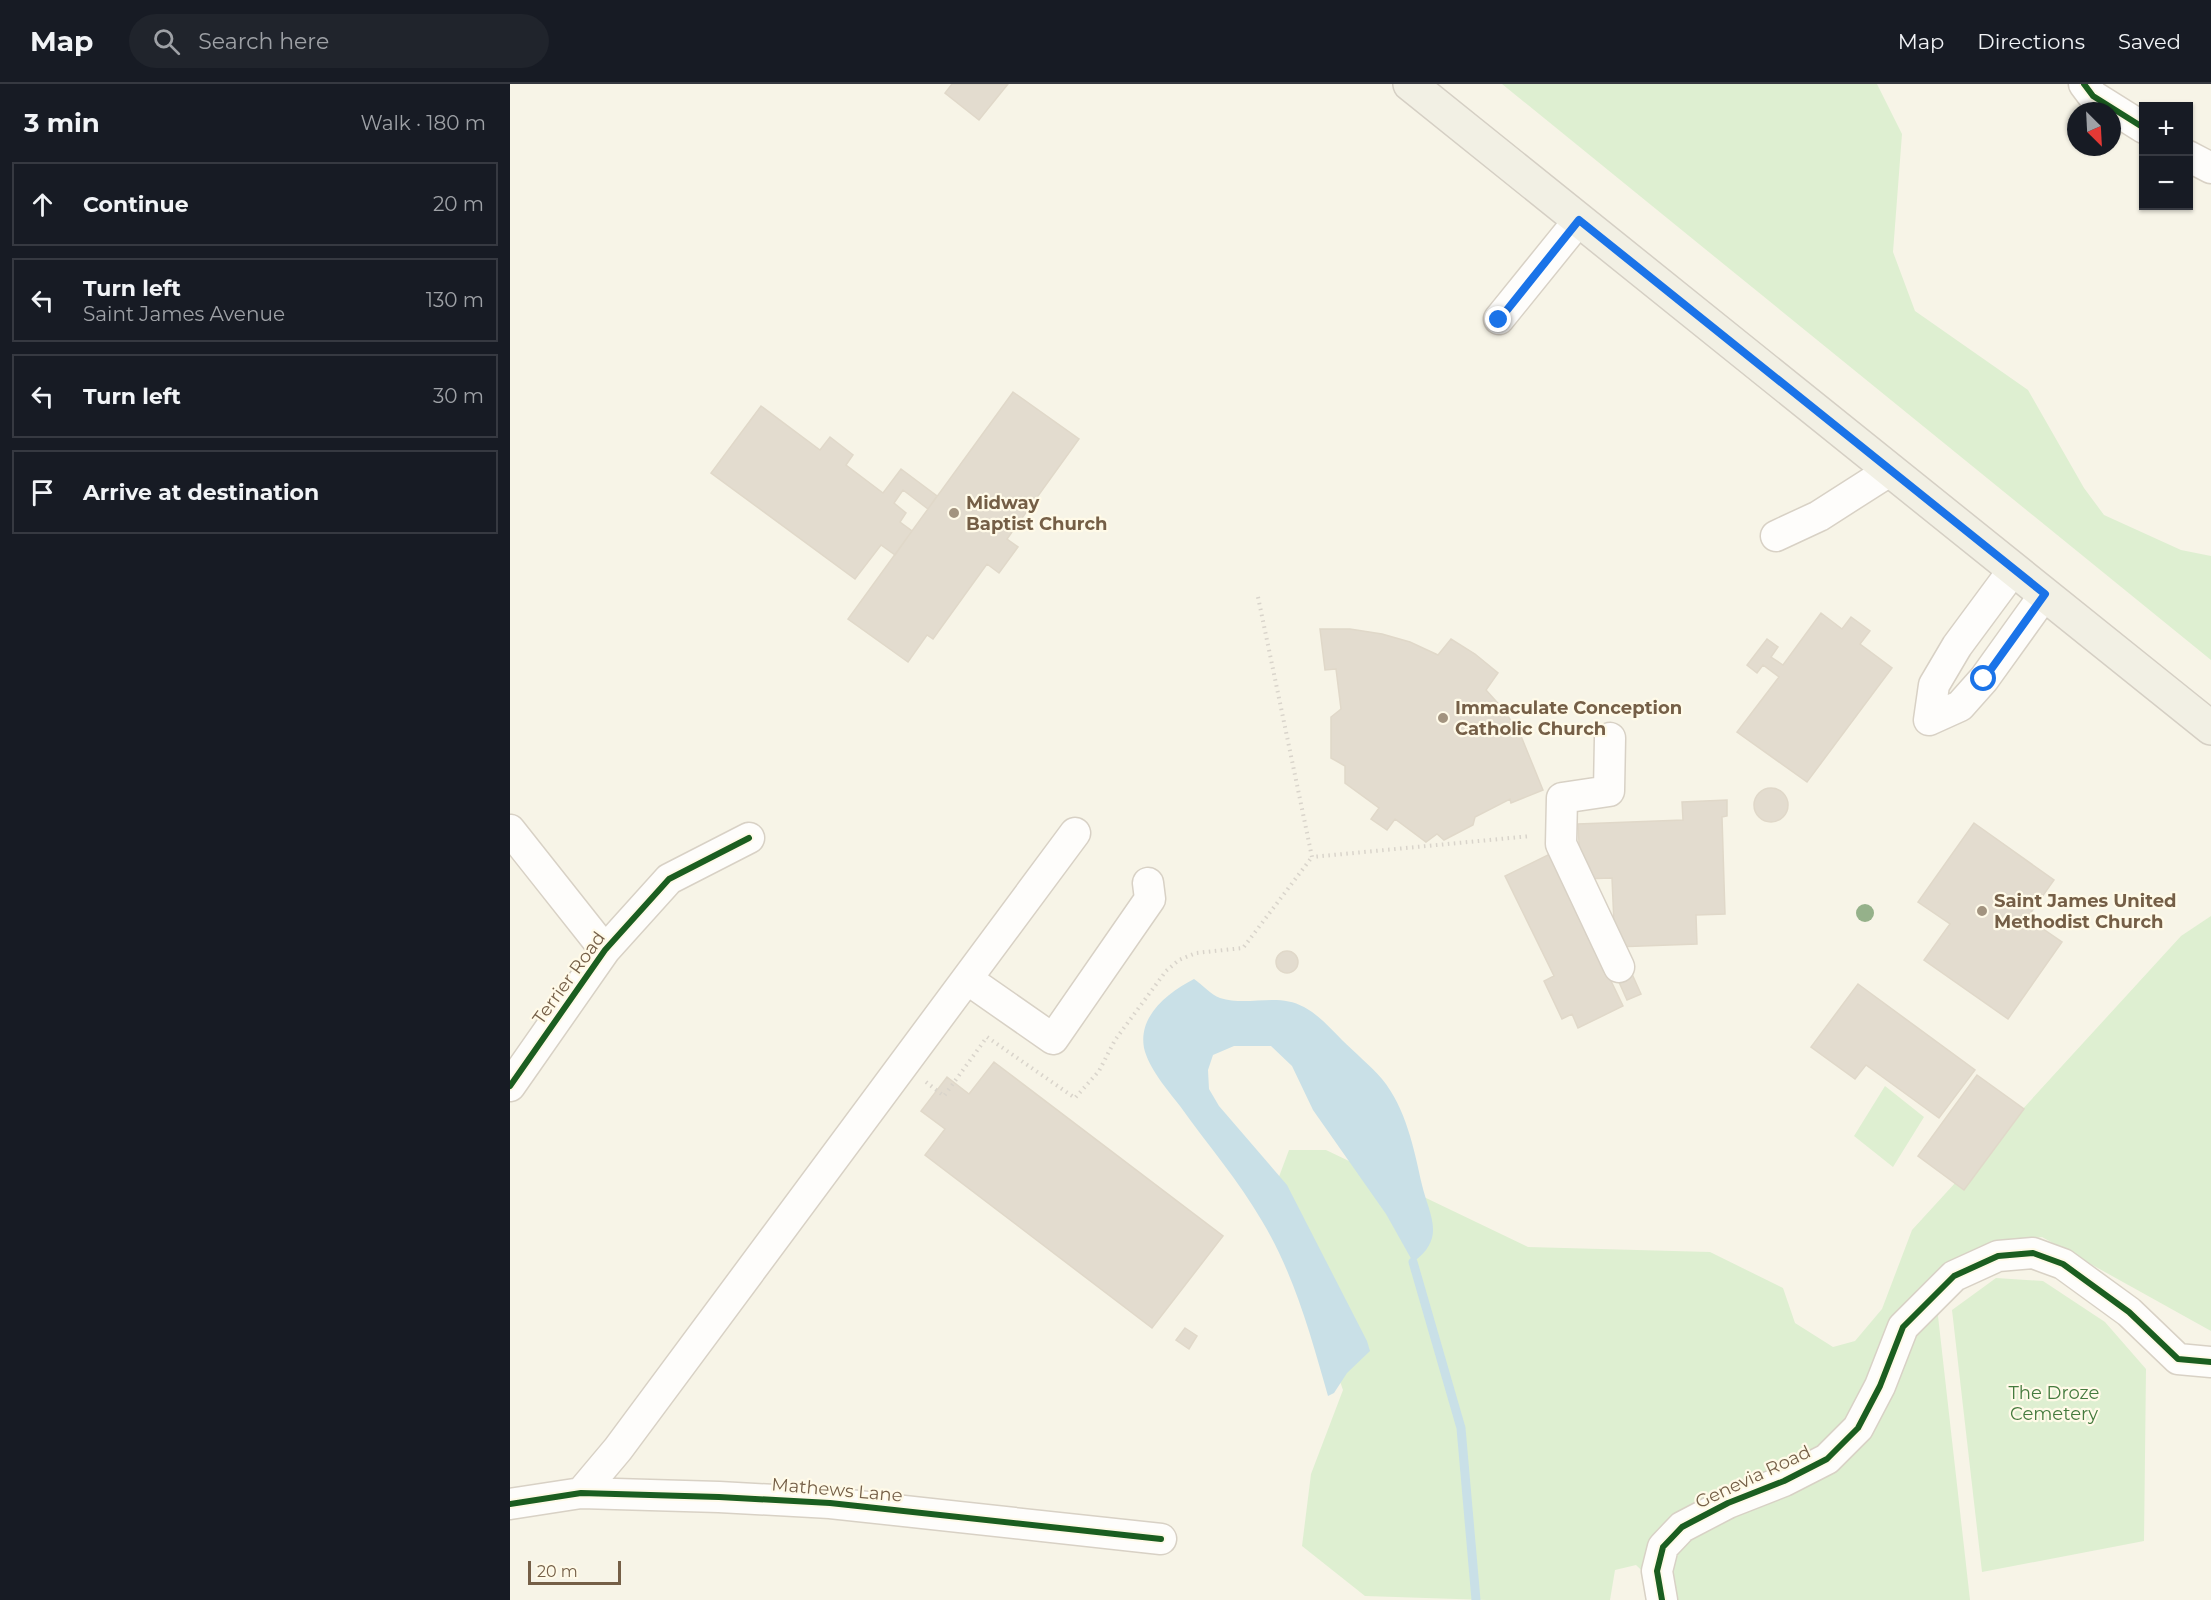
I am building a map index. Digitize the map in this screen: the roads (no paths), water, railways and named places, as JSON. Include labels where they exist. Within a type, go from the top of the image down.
[{"type":"main road","points":[[1410,84],[2211,728]]},
{"type":"street","points":[[2084,84],[2093,96],[2139,125]]},
{"type":"street","points":[[2193,159],[2211,168]]},
{"type":"street","points":[[1499,320],[1579,220]]},
{"type":"street","points":[[1776,536],[1819,516],[1891,470]]},
{"type":"street","points":[[2014,569],[1957,646],[1934,686],[1929,720],[1960,706],[1978,686],[2045,594]]},
{"type":"street","points":[[1610,738],[1609,791],[1562,798],[1561,844],[1619,967]]},
{"type":"street","points":[[510,830],[605,950]]},
{"type":"street","points":[[581,1493],[618,1449],[1075,833]]},
{"type":"street","name":"Terrier Road","points":[[510,1086],[605,950],[669,879],[749,838]]},
{"type":"street","points":[[967,980],[1053,1039],[1150,899],[1148,883]]},
{"type":"street","name":"Genevia Road","points":[[1662,1600],[1657,1571],[1663,1547],[1682,1527],[1728,1503],[1784,1481],[1827,1459],[1858,1428],[1880,1386],[1903,1327],[1954,1276],[1998,1257],[2033,1253],[2063,1264],[2129,1312],[2178,1359],[2211,1362]]},
{"type":"street","name":"Mathews Lane","points":[[510,1504],[581,1493],[830,1503],[1161,1539]]},
{"type":"water","points":[[1194,979],[1220,998],[1242,1001],[1284,1001],[1309,1010],[1382,1079],[1397,1103],[1408,1129],[1433,1226],[1430,1244],[1413,1262],[1386,1214],[1313,1110],[1292,1066],[1271,1046],[1234,1046],[1213,1055],[1208,1070],[1209,1089],[1219,1106],[1287,1185],[1367,1341],[1370,1351],[1347,1373],[1334,1393],[1328,1396],[1301,1306],[1273,1241],[1243,1192],[1159,1079],[1146,1056],[1143,1036],[1151,1015],[1166,998]]},
{"type":"waterway","points":[[1413,1262],[1461,1428],[1476,1600]]},
{"type":"place","name":"Midway Baptist Church","points":[[954,513]]},
{"type":"place","name":"Immaculate Conception Catholic Church","points":[[1443,718]]},
{"type":"place","name":"Saint James United Methodist Church","points":[[1982,911]]},
{"type":"park label","name":"The Droze Cemetery","points":[[2054,1403]]}]
